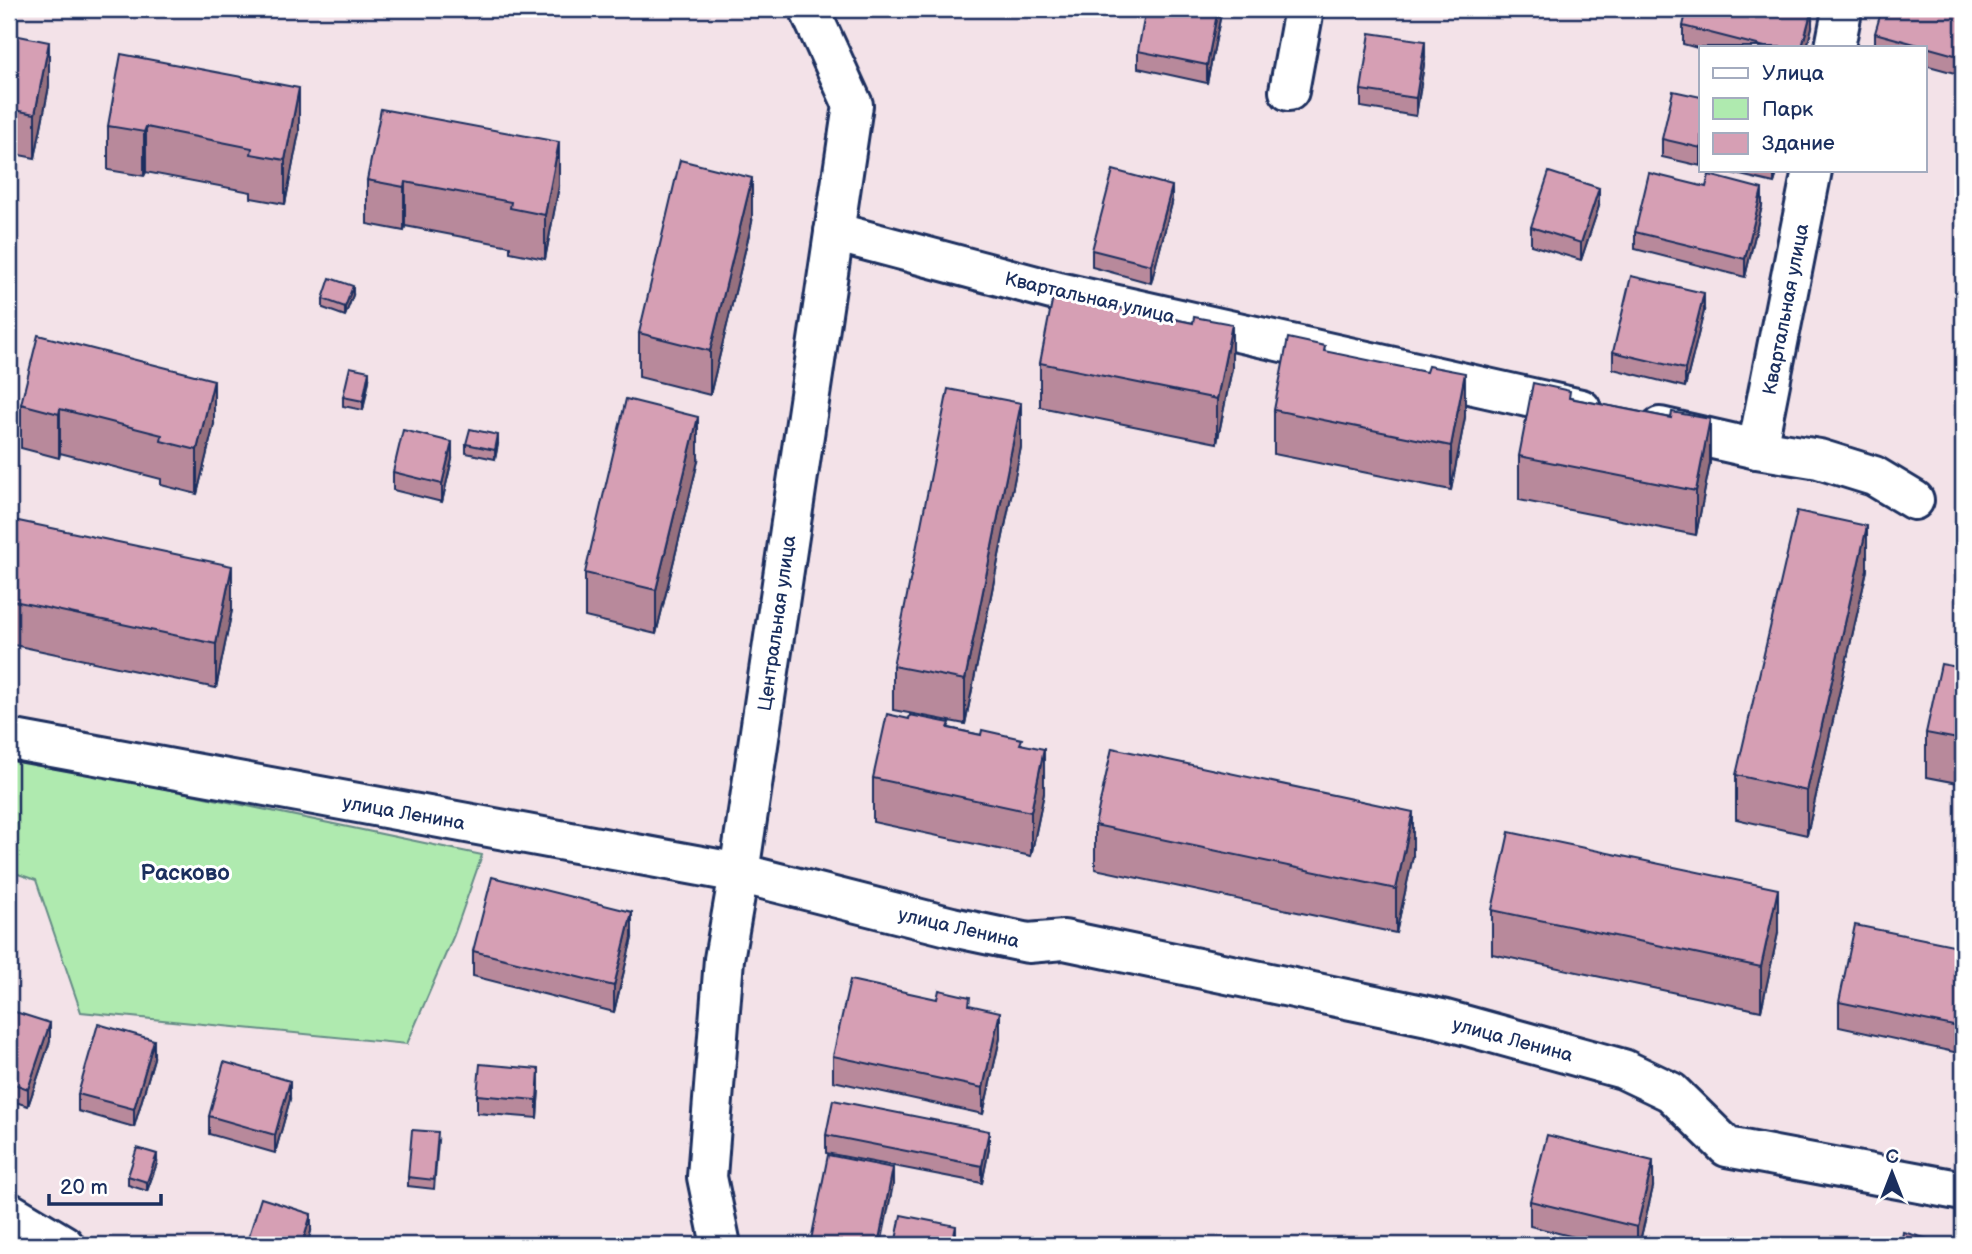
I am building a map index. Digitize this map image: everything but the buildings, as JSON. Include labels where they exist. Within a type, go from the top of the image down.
[{"type":"street","name":"Центральная улица","points":[[721,1245],[707,1177],[723,959],[739,873],[853,105],[811,13],[812,9]]},
{"type":"street","points":[[1289,91],[1304,9]]},
{"type":"street","name":"Квартальная улица","points":[[1758,449],[1812,172]]},
{"type":"street","name":"Квартальная улица","points":[[834,232],[1059,292],[1758,449],[1819,459],[1874,476],[1914,500]]},
{"type":"street","name":"улица Ленина","points":[[9,739],[739,873],[1028,943],[1064,940],[1442,1019],[1623,1069],[1671,1092],[1727,1147],[1963,1191]]},
{"type":"street","points":[[9,1212],[64,1245]]},
{"type":"green space","points":[[9,760],[71,769],[482,855],[454,935],[407,1044],[81,1012],[36,880],[9,871]]},
{"type":"district","name":"Расково","points":[[185,872]]}]
